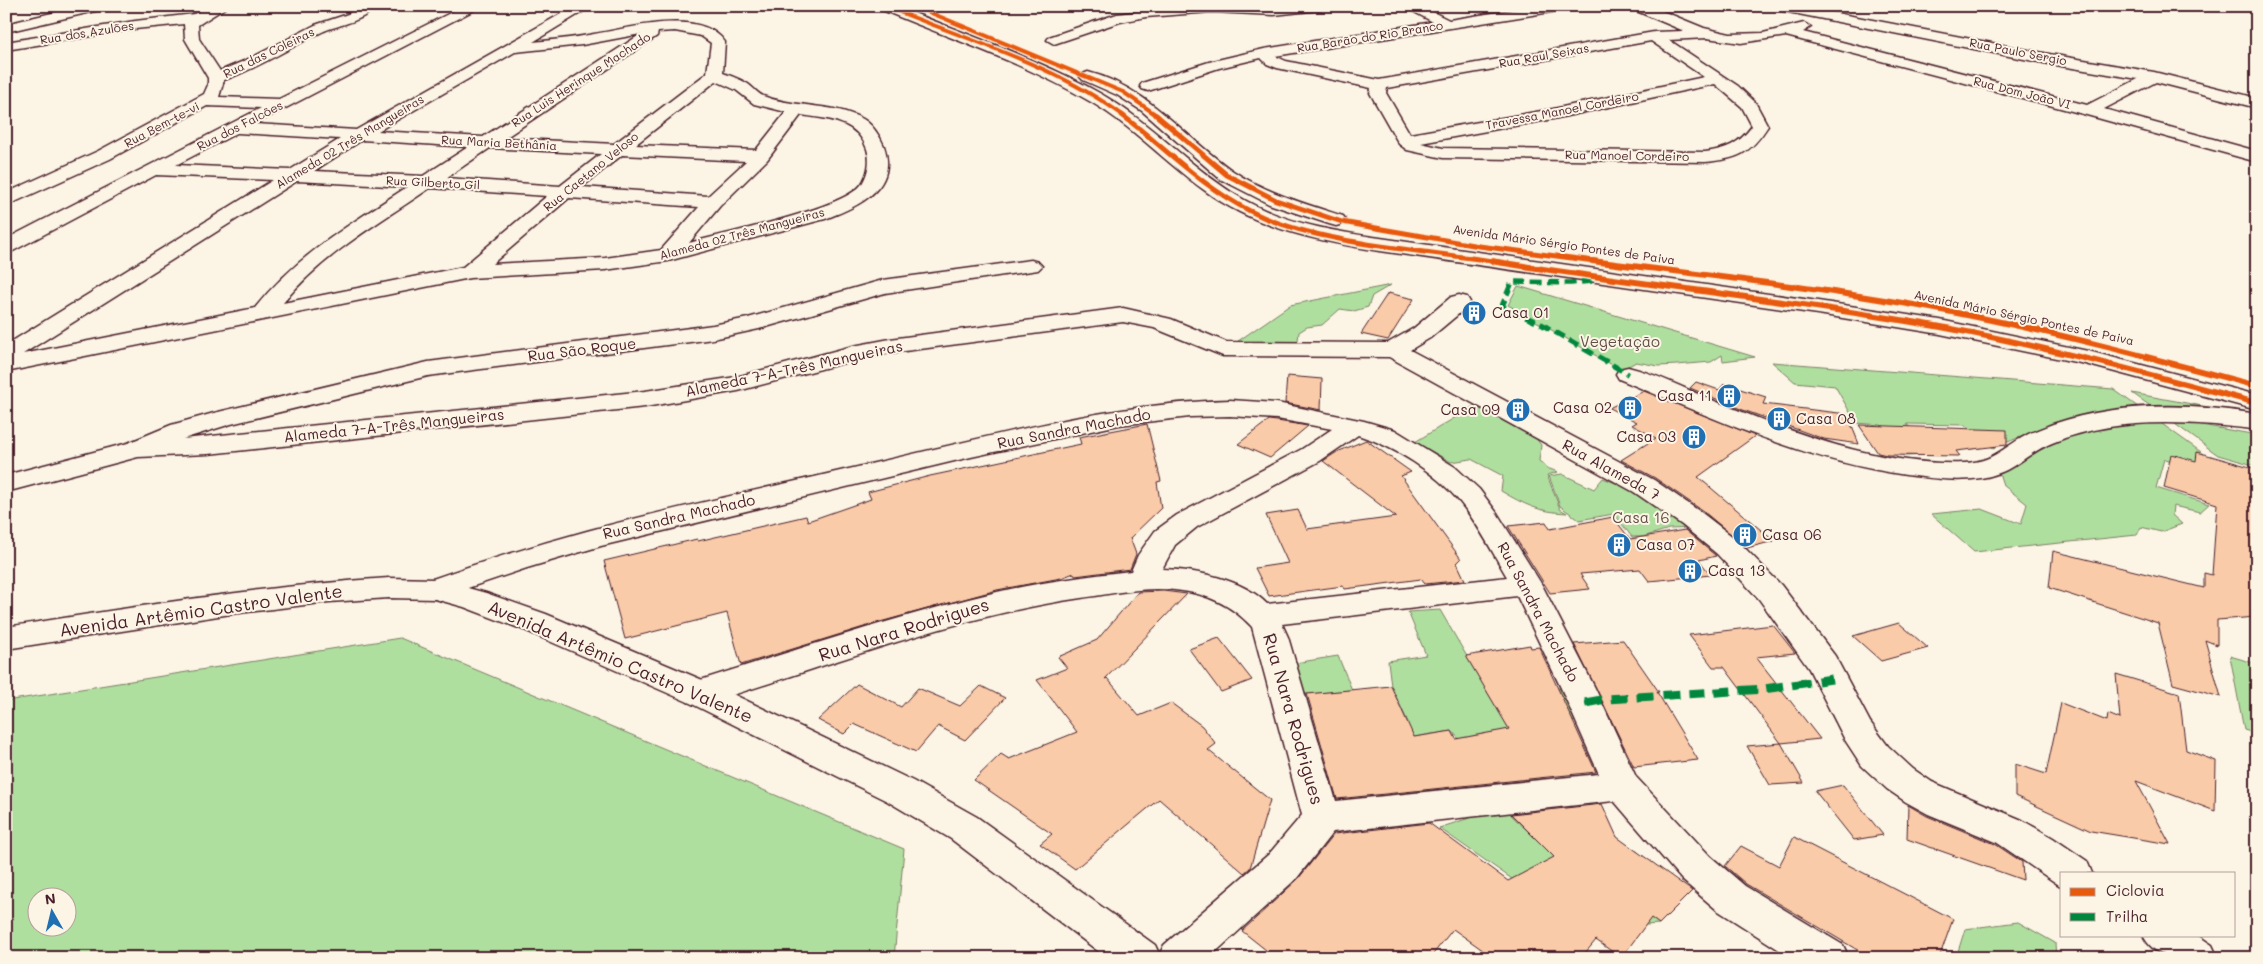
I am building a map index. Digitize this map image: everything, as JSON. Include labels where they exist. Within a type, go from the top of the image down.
[{"type":"street","points":[[6,28],[99,6]]},
{"type":"street","points":[[216,78],[192,39],[191,24],[197,18],[221,6]]},
{"type":"street","name":"Rua das Coleiras","points":[[216,78],[235,72],[321,28],[362,12],[369,6]]},
{"type":"street","name":"Rua dos Falcões","points":[[6,247],[153,169],[475,6]]},
{"type":"street","points":[[512,48],[585,6]]},
{"type":"street","name":"Avenida Mário Sérgio Pontes de Paiva","points":[[885,6],[984,45],[1090,95],[1130,120],[1213,187],[1249,211],[1295,227],[1330,236],[1471,258],[1854,313],[2032,345],[2257,403]]},
{"type":"street","name":"Avenida Mário Sérgio Pontes de Paiva","points":[[914,6],[1123,92],[1148,108],[1227,174],[1276,200],[1342,222],[1479,246],[1788,286],[1952,312],[2149,357],[2257,386]]},
{"type":"street","points":[[1054,40],[1117,18],[1146,13],[1212,8],[1274,11],[1320,6]]},
{"type":"street","points":[[1410,6],[1449,25]]},
{"type":"street","name":"Rua Barão do Rio Branco","points":[[1148,86],[1214,65],[1264,53],[1564,6]]},
{"type":"street","points":[[1637,6],[1710,34],[1731,39],[1786,32],[1831,17]]},
{"type":"street","name":"Rua Paulo Sergio","points":[[1778,6],[2049,59],[2154,77],[2196,86],[2257,103]]},
{"type":"street","points":[[132,15],[130,18],[170,20]]},
{"type":"street","name":"Rua dos Azulões","points":[[6,46],[170,20],[197,18]]},
{"type":"street","name":"Alameda 02 Três Mangueiras","points":[[6,355],[359,135],[512,48],[584,40],[662,27],[694,29],[714,38],[718,42],[715,74],[742,87],[753,97],[797,110],[836,115],[858,123],[872,138],[878,156],[878,168],[869,188],[859,197],[843,206],[818,215],[668,255],[598,265],[470,272],[6,365]]},
{"type":"street","name":"Rua Luis Herinque Machado","points":[[263,313],[277,294],[298,273],[330,246],[662,27]]},
{"type":"street","name":"Rua Dom João VI","points":[[1786,32],[2089,110],[2257,157]]},
{"type":"street","name":"Rua Raul Seixas","points":[[1379,85],[1654,36],[1710,34]]},
{"type":"street","name":"Rua Manoel Cordeiro","points":[[1405,140],[1413,146],[1443,153],[1696,157],[1731,154],[1749,144],[1760,126],[1749,105],[1718,79],[1654,36]]},
{"type":"street","points":[[1907,62],[1954,40]]},
{"type":"street","name":"Rua Barão do Rio Branco","points":[[1264,53],[1272,61],[1282,65],[1379,85]]},
{"type":"street","points":[[1995,87],[2049,59]]},
{"type":"street","name":"Rua Caetano Veloso","points":[[470,272],[565,192],[715,74]]},
{"type":"street","points":[[2089,110],[2154,77]]},
{"type":"street","name":"Rua Bem-te-vi","points":[[6,200],[104,155],[206,101],[214,92],[216,78]]},
{"type":"street","name":"Travessa Manoel Cordeiro","points":[[1405,140],[1553,114],[1718,79]]},
{"type":"street","points":[[1379,85],[1378,93],[1405,140]]},
{"type":"street","points":[[2196,86],[2257,89]]},
{"type":"street","points":[[206,101],[284,104]]},
{"type":"street","points":[[668,255],[713,202],[761,156],[797,110]]},
{"type":"street","name":"Rua Maria Bethânia","points":[[237,128],[618,150],[761,156]]},
{"type":"street","points":[[2213,145],[2236,163],[2257,174]]},
{"type":"street","name":"Rua Gilberto Gil","points":[[153,169],[426,182],[713,202]]},
{"type":"street","name":"Rua São Roque","points":[[137,449],[180,431],[223,418],[428,369],[713,332],[751,324],[883,287],[1031,266]]},
{"type":"street","name":"Alameda 7-A-Três Mangueiras","points":[[137,449],[208,446],[645,399],[738,384],[853,353],[890,346],[1086,318],[1123,315],[1142,316],[1165,323],[1208,344],[1223,349],[1393,350],[1426,330],[1460,302]]},
{"type":"street","name":"Rua Alameda 7","points":[[1393,350],[1644,486],[1692,518],[1727,547],[1770,592],[1824,664],[1857,731],[1875,756],[1900,779],[1919,792],[2009,831],[2040,849],[2072,872]]},
{"type":"street","points":[[1628,374],[1773,434],[1822,451],[1884,465],[1950,471],[1990,468],[2010,458],[2039,438],[2102,418],[2138,414],[2257,422]]},
{"type":"street","name":"Rua Sandra Machado","points":[[435,589],[516,561],[595,538],[952,453],[1119,417],[1190,409],[1230,408],[1277,411],[1355,426],[1386,436],[1416,453],[1445,473],[1469,494],[1487,519],[1527,585],[1578,688],[1622,786],[1696,868],[1724,892],[1828,958]]},
{"type":"street","points":[[1143,579],[1153,555],[1165,538],[1187,521],[1310,455],[1355,426]]},
{"type":"street","points":[[6,484],[137,449]]},
{"type":"street","name":"Rua Nara Rodrigues","points":[[700,694],[917,624],[1003,601],[1075,588],[1143,579],[1183,580],[1217,589],[1241,600],[1261,616],[1272,637],[1322,818],[1283,866],[1179,958]]},
{"type":"street","points":[[1261,616],[1527,585]]},
{"type":"street","name":"Avenida Artêmio Castro Valente","points":[[6,638],[240,602],[338,592],[389,588],[435,589],[475,600],[535,622],[700,694],[900,790],[964,828],[1140,958]]},
{"type":"street","points":[[1322,818],[1622,786]]},
{"type":"street","points":[[2165,936],[2197,958]]},
{"type":"green space","points":[[1391,285],[1372,296],[1368,307],[1354,311],[1340,309],[1322,325],[1307,327],[1299,332],[1298,340],[1292,347],[1231,346],[1290,305]]},
{"type":"green space","name":"Vegetação","points":[[1518,286],[1755,357],[1723,361],[1722,355],[1711,362],[1659,366],[1636,362],[1621,370],[1508,305]]},
{"type":"green space","points":[[1772,362],[2113,389],[2138,407],[2081,417],[1993,448],[1965,425],[1907,424],[1930,455],[1904,456],[1881,425],[1856,423],[1835,386],[1795,382]]},
{"type":"green space","points":[[2132,393],[2257,416],[2156,410]]},
{"type":"green space","points":[[1474,406],[1535,437],[1541,445],[1539,461],[1547,468],[1558,472],[1547,475],[1560,509],[1567,513],[1548,511],[1525,504],[1501,491],[1503,476],[1471,459],[1451,462],[1415,442]]},
{"type":"green space","points":[[2155,419],[2201,452],[2195,466],[2164,459],[2156,488],[2209,504],[2200,512],[2173,506],[2172,515],[2182,524],[2161,532],[2141,527],[2137,535],[1974,552],[1931,514],[1982,509],[2021,524],[2027,504],[2003,485],[1998,470],[2055,436]]},
{"type":"green space","points":[[2168,419],[2257,435],[2257,466],[2218,455]]},
{"type":"green space","name":"Casa 16","points":[[1562,474],[1594,489],[1603,478],[1634,488],[1694,528],[1669,529],[1643,537],[1632,537],[1614,514],[1579,520],[1560,506],[1549,476]]},
{"type":"green space","points":[[1440,610],[1491,698],[1559,688],[1578,721],[1518,729],[1547,788],[1529,787],[1495,732],[1459,739],[1452,731],[1414,737],[1438,795],[1395,796],[1390,771],[1408,722],[1391,686],[1388,661],[1426,655],[1408,612]]},
{"type":"green space","points":[[400,638],[904,849],[894,958],[6,958],[6,701]]},
{"type":"green space","points":[[1338,656],[1352,690],[1299,695],[1295,663]]},
{"type":"green space","points":[[2230,656],[2257,664],[2257,734],[2244,730]]},
{"type":"green space","points":[[1503,807],[1540,843],[1618,839],[1638,852],[1610,887],[1659,924],[1646,925],[1512,879],[1439,828]]},
{"type":"green space","points":[[2018,922],[2055,943],[2056,958],[2047,958],[2033,952],[2031,958],[1956,958],[1965,929]]},
{"type":"building","points":[[1388,293],[1414,299],[1388,340],[1361,334]]},
{"type":"building","points":[[1287,376],[1322,379],[1321,410],[1285,403]]},
{"type":"building","points":[[1696,382],[1719,390],[1724,384],[1766,397],[1763,404],[1847,414],[1859,444],[1824,439],[1743,410],[1690,388]]},
{"type":"building","points":[[1644,391],[1755,436],[1698,477],[1774,541],[1747,548],[1703,511],[1655,478],[1621,460],[1656,438],[1632,425],[1637,422],[1609,408]]},
{"type":"building","points":[[1269,420],[1308,426],[1270,458],[1238,444]]},
{"type":"building","points":[[1147,424],[1161,481],[1157,482],[1161,508],[1130,538],[1136,554],[1130,569],[1075,576],[1074,573],[1061,578],[997,590],[880,622],[741,665],[727,613],[625,639],[604,561],[806,516],[808,521],[871,499],[868,492],[930,476],[1081,444],[1079,437]]},
{"type":"building","points":[[1859,425],[2007,430],[2007,445],[1956,451],[1960,456],[1887,455],[1878,453]]},
{"type":"building","points":[[1366,440],[1411,472],[1401,476],[1461,559],[1457,563],[1465,580],[1425,584],[1421,579],[1345,589],[1343,586],[1269,596],[1255,568],[1288,563],[1266,515],[1298,510],[1307,529],[1396,517],[1323,461],[1337,452]]},
{"type":"building","points":[[2197,452],[2257,469],[2257,617],[2217,620],[2217,645],[2205,640],[2221,697],[2173,684],[2158,623],[2049,588],[2053,551],[2204,588],[2204,573],[2212,575],[2217,504],[2164,488],[2171,454],[2196,461]]},
{"type":"building","points":[[1613,517],[1630,539],[1685,530],[1716,556],[1699,560],[1711,575],[1649,581],[1640,569],[1580,574],[1590,589],[1550,593],[1508,526],[1546,522],[1550,529]]},
{"type":"building","points":[[1163,591],[1187,594],[1105,679],[1107,678],[1139,716],[1171,703],[1202,726],[1216,744],[1208,750],[1270,800],[1250,868],[1244,873],[1159,799],[1075,869],[1040,844],[1052,834],[974,780],[1001,754],[1009,759],[1077,732],[1037,680],[1067,668],[1058,657],[1097,640],[1138,592]]},
{"type":"building","points":[[1899,623],[1928,648],[1881,661],[1853,636]]},
{"type":"building","points":[[1773,625],[1795,653],[1756,657],[1820,739],[1781,743],[1724,667],[1713,667],[1689,635]]},
{"type":"building","points":[[1219,638],[1252,680],[1221,692],[1189,649]]},
{"type":"building","points":[[1623,640],[1659,692],[1657,692],[1698,760],[1634,767],[1574,644]]},
{"type":"building","points":[[1530,645],[1531,648],[1539,647],[1596,772],[1337,799],[1307,694],[1391,686],[1414,737],[1452,731],[1456,739],[1509,729],[1466,656]]},
{"type":"building","points":[[2116,674],[2179,693],[2186,750],[2216,761],[2215,811],[2136,781],[2170,844],[2091,831],[2015,796],[2015,764],[2046,774],[2061,703],[2107,721],[2108,714],[2120,719]]},
{"type":"building","points":[[857,684],[901,707],[918,688],[960,706],[981,686],[1005,698],[965,740],[938,726],[916,752],[854,724],[844,734],[818,720]]},
{"type":"building","points":[[1781,743],[1804,783],[1770,785],[1747,746]]},
{"type":"building","points":[[1843,785],[1883,835],[1854,840],[1815,791]]},
{"type":"building","points":[[1602,804],[1617,837],[1692,891],[1659,924],[1651,918],[1621,958],[1596,940],[1581,958],[1494,958],[1453,929],[1430,958],[1276,958],[1242,931],[1298,879],[1334,834],[1429,823],[1508,881],[1554,857],[1511,814]]},
{"type":"building","points":[[1908,805],[1927,816],[1995,844],[2022,862],[2023,880],[1907,839]]},
{"type":"building","points":[[1794,837],[1953,919],[1939,958],[1871,958],[1746,884],[1725,866],[1741,846],[1779,866]]},
{"type":"marked path","points":[[1592,281],[1571,283],[1512,282],[1502,306],[1543,325],[1628,374]]},
{"type":"marked path","points":[[1585,703],[1606,699],[1764,689],[1832,679]]},
{"type":"cycle path","points":[[885,6],[1020,61],[1073,85],[1118,112],[1211,187],[1230,200],[1270,219],[1311,232],[1373,243],[1818,307],[1940,327],[2088,358],[2257,403]]},
{"type":"cycle path","points":[[914,6],[1123,92],[1148,108],[1227,175],[1276,200],[1342,222],[1479,246],[1788,286],[1952,312],[2149,357],[2257,386]]},
{"type":"place","name":"Casa 01","points":[[1474,313]]},
{"type":"place","name":"Casa 11","points":[[1729,396]]},
{"type":"place","name":"Casa 02","points":[[1630,408]]},
{"type":"place","name":"Casa 09","points":[[1518,410]]},
{"type":"place","name":"Casa 08","points":[[1779,419]]},
{"type":"place","name":"Casa 03","points":[[1694,437]]},
{"type":"place","name":"Casa 06","points":[[1745,535]]},
{"type":"place","name":"Casa 07","points":[[1619,545]]},
{"type":"place","name":"Casa 13","points":[[1690,571]]}]
